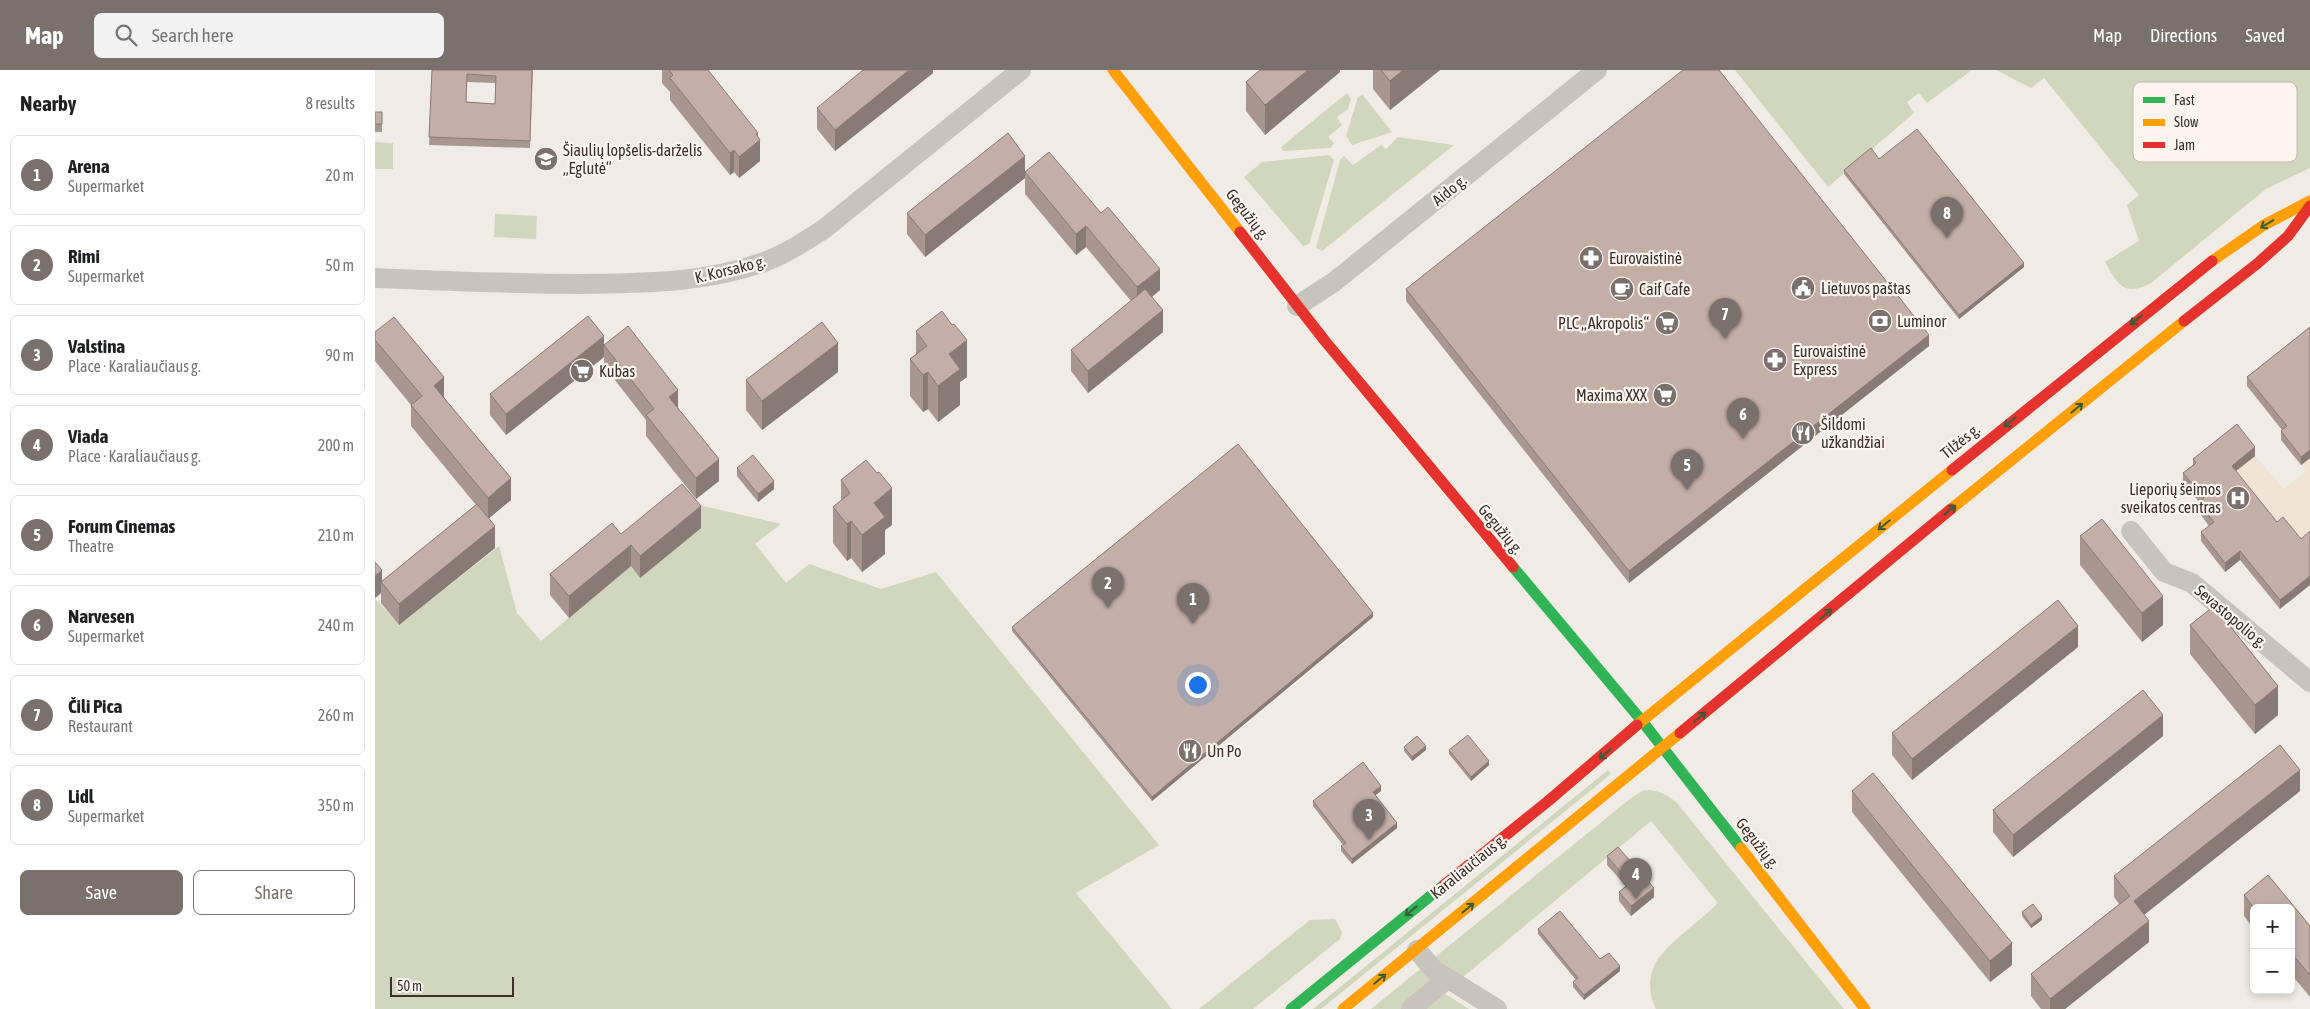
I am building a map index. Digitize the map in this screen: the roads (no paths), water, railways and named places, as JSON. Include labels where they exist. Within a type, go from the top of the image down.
[{"type":"main road","name":"Gegužių g.","points":[[1113,70],[1235,223],[1297,306],[1463,510],[1663,748],[1865,1009]]},
{"type":"main road","name":"Tilžės g.","points":[[1641,721],[2199,270],[2264,225],[2310,201]]},
{"type":"main road","points":[[1663,748],[1807,630],[1891,558],[2258,263],[2288,236],[2310,206]]},
{"type":"main road","name":"Karaliaučiaus g.","points":[[1291,1009],[1547,802],[1641,721]]},
{"type":"main road","name":"Karaliaučiaus g.","points":[[1343,1009],[1663,748]]},
{"type":"street","name":"K. Korsako g.","points":[[375,278],[561,284],[631,284],[708,277],[747,268],[795,247],[824,229],[1021,70]]},
{"type":"street","name":"Aido g.","points":[[1297,306],[1334,282],[1597,70]]},
{"type":"street","name":"Sevastopolio g.","points":[[2131,531],[2164,572],[2192,583],[2310,682]]},
{"type":"street","points":[[1417,950],[1434,970],[1497,1009]]},
{"type":"street","points":[[1411,1009],[1447,979]]},
{"type":"place","name":"Šiaulių lopšelis-darželis „Eglutė“","points":[[546,159]]},
{"type":"place","name":"Lidl","points":[[1947,238]]},
{"type":"place","name":"Eurovaistinė","points":[[1591,258]]},
{"type":"place","name":"Lietuvos paštas","points":[[1803,288]]},
{"type":"place","name":"Caif Cafe","points":[[1622,289]]},
{"type":"place","name":"Luminor","points":[[1880,321]]},
{"type":"place","name":"PLC „Akropolis“","points":[[1667,323]]},
{"type":"place","name":"Čili Pica","points":[[1725,339]]},
{"type":"place","name":"Eurovaistinė Express","points":[[1775,360]]},
{"type":"place","name":"Kubas","points":[[582,371]]},
{"type":"place","name":"Maxima XXX","points":[[1665,395]]},
{"type":"place","name":"Šildomi užkandžiai","points":[[1803,433]]},
{"type":"place","name":"Narvesen","points":[[1743,439]]},
{"type":"place","name":"Forum Cinemas","points":[[1687,490]]},
{"type":"place","name":"Lieporių šeimos sveikatos centras","points":[[2238,498]]},
{"type":"place","name":"Rimi","points":[[1108,608]]},
{"type":"place","name":"Arena","points":[[1193,624]]},
{"type":"place","name":"Un Po","points":[[1190,751]]},
{"type":"place","name":"Valstina","points":[[1369,840]]},
{"type":"place","name":"Viada","points":[[1636,899]]}]
